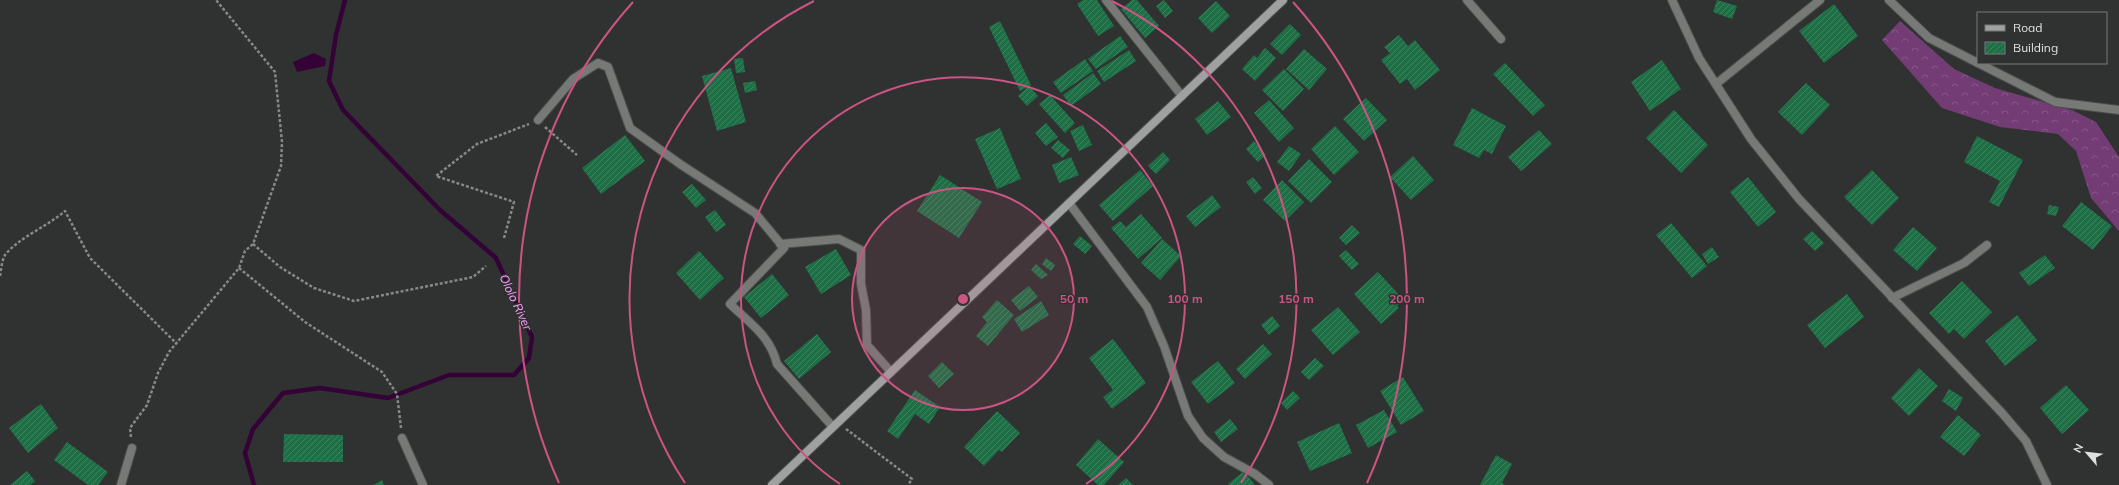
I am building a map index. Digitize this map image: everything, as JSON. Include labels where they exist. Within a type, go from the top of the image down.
[{"type":"main road","points":[[772,485],[1283,0]]},
{"type":"street","points":[[1106,0],[1182,96]]},
{"type":"street","points":[[1467,0],[1501,39]]},
{"type":"street","points":[[1672,0],[1699,58],[1751,139],[1799,199],[2002,413],[2026,441],[2047,485]]},
{"type":"street","points":[[1716,84],[1820,0]]},
{"type":"street","points":[[1889,0],[1929,38],[1977,62]]},
{"type":"street","points":[[538,120],[573,79],[598,63],[608,66],[630,128],[680,164],[755,213],[784,248],[730,304],[768,340],[778,364],[835,425]]},
{"type":"street","points":[[1980,64],[2055,102],[2119,110]]},
{"type":"street","points":[[1069,203],[1147,307],[1164,346],[1188,416],[1203,438],[1224,457],[1256,474],[1269,485]]},
{"type":"street","points":[[780,244],[838,239],[861,250],[861,284],[866,310],[867,345],[891,372]]},
{"type":"street","points":[[1892,298],[1964,262],[1987,245]]},
{"type":"street","points":[[402,438],[423,485]]},
{"type":"street","points":[[120,485],[132,448]]},
{"type":"path","points":[[132,448],[130,428],[147,405],[158,373],[169,352],[239,268],[245,251],[253,244],[281,166],[282,142],[275,72],[216,0]]},
{"type":"path","points":[[504,238],[514,202],[436,176],[477,144],[538,120],[577,155]]},
{"type":"path","points":[[0,276],[5,256],[19,243],[54,221],[65,211],[90,258],[176,343]]},
{"type":"path","points":[[253,244],[280,267],[314,288],[354,301],[473,277],[486,266]]},
{"type":"path","points":[[239,268],[305,322],[382,372],[397,394],[402,438]]},
{"type":"path","points":[[835,425],[912,479],[908,485]]},
{"type":"green space","points":[[1900,21],[1954,69],[1995,88],[2072,110],[2096,122],[2119,157],[2119,231],[2091,198],[2076,151],[2058,134],[2000,127],[1942,108],[1882,40]]},
{"type":"shaded area","points":[[314,53],[326,59],[325,66],[297,72],[293,62]]},
{"type":"building","points":[[1083,0],[1097,0],[1114,26],[1098,36],[1077,4]]},
{"type":"building","points":[[1132,0],[1137,0],[1159,26],[1145,38],[1121,9]]},
{"type":"building","points":[[1164,0],[1173,11],[1165,18],[1156,6]]},
{"type":"building","points":[[1717,0],[1737,6],[1732,19],[1713,12]]},
{"type":"building","points":[[1216,1],[1230,16],[1212,33],[1198,18]]},
{"type":"building","points":[[1834,4],[1858,36],[1824,63],[1799,31]]},
{"type":"building","points":[[1000,21],[1031,85],[1020,91],[989,27]]},
{"type":"building","points":[[1290,24],[1301,35],[1282,55],[1270,44]]},
{"type":"building","points":[[1399,35],[1408,46],[1415,40],[1440,70],[1415,90],[1407,79],[1400,84],[1381,60],[1390,53],[1384,47]]},
{"type":"building","points":[[1120,36],[1128,47],[1096,69],[1088,59]]},
{"type":"building","points":[[1265,48],[1276,58],[1255,81],[1242,69],[1254,55],[1257,58]]},
{"type":"building","points":[[1304,49],[1327,69],[1309,90],[1286,69]]},
{"type":"building","points":[[1129,50],[1136,61],[1104,82],[1097,71]]},
{"type":"building","points":[[743,58],[745,72],[736,73],[734,59]]},
{"type":"building","points":[[1085,59],[1093,71],[1061,93],[1053,82]]},
{"type":"building","points":[[1662,60],[1681,89],[1650,111],[1631,82]]},
{"type":"building","points":[[1505,63],[1545,105],[1533,116],[1493,74]]},
{"type":"building","points":[[731,68],[746,122],[717,131],[702,76]]},
{"type":"building","points":[[1284,69],[1304,89],[1283,111],[1262,90]]},
{"type":"building","points":[[1093,73],[1101,84],[1071,106],[1063,95]]},
{"type":"building","points":[[755,81],[757,90],[745,93],[743,83]]},
{"type":"building","points":[[1806,83],[1830,105],[1802,135],[1778,112]]},
{"type":"building","points":[[1029,86],[1038,96],[1027,106],[1018,96]]},
{"type":"building","points":[[1050,95],[1075,123],[1065,133],[1039,104]]},
{"type":"building","points":[[1366,98],[1387,120],[1364,141],[1343,119]]},
{"type":"building","points":[[1269,100],[1294,128],[1279,142],[1254,113]]},
{"type":"building","points":[[1218,101],[1231,117],[1207,135],[1195,119]]},
{"type":"building","points":[[1472,108],[1506,126],[1492,154],[1484,150],[1479,158],[1453,145]]},
{"type":"building","points":[[1674,110],[1708,145],[1681,173],[1646,138]]},
{"type":"building","points":[[1046,123],[1058,137],[1046,146],[1035,133]]},
{"type":"building","points":[[1083,125],[1092,145],[1079,151],[1070,131]]},
{"type":"building","points":[[1335,126],[1359,152],[1334,175],[1311,149]]},
{"type":"building","points":[[1000,128],[1021,179],[997,189],[975,139]]},
{"type":"building","points":[[1539,130],[1552,144],[1521,171],[1508,157]]},
{"type":"building","points":[[625,135],[645,161],[601,194],[582,168]]},
{"type":"building","points":[[1977,136],[2023,160],[1999,207],[1989,202],[2000,181],[1964,162]]},
{"type":"building","points":[[1058,140],[1070,150],[1063,158],[1051,148]]},
{"type":"building","points":[[1254,141],[1266,155],[1258,162],[1246,149]]},
{"type":"building","points":[[1289,146],[1301,154],[1289,171],[1277,162]]},
{"type":"building","points":[[1163,152],[1170,160],[1156,174],[1148,166]]},
{"type":"building","points":[[1413,156],[1434,180],[1411,200],[1390,177]]},
{"type":"building","points":[[1071,157],[1079,175],[1059,183],[1052,165]]},
{"type":"building","points":[[1309,159],[1332,182],[1311,203],[1288,181]]},
{"type":"building","points":[[1140,170],[1153,186],[1113,221],[1099,205]]},
{"type":"building","points":[[1872,170],[1899,198],[1872,225],[1844,197]]},
{"type":"building","points":[[940,175],[982,202],[959,238],[917,211]]},
{"type":"building","points":[[1253,177],[1262,188],[1255,194],[1246,182]]},
{"type":"building","points":[[1748,177],[1776,212],[1758,227],[1730,192]]},
{"type":"building","points":[[1282,180],[1304,202],[1285,221],[1263,200]]},
{"type":"building","points":[[692,184],[706,200],[696,208],[682,192]]},
{"type":"building","points":[[1212,195],[1221,207],[1195,227],[1186,216]]},
{"type":"building","points":[[2081,202],[2112,226],[2093,250],[2062,226]]},
{"type":"building","points":[[2049,205],[2059,207],[2056,216],[2047,214]]},
{"type":"building","points":[[715,210],[726,225],[716,232],[705,217]]},
{"type":"building","points":[[1141,214],[1162,238],[1138,259],[1111,228],[1120,221],[1126,227]]},
{"type":"building","points":[[1671,223],[1707,266],[1692,278],[1656,235]]},
{"type":"building","points":[[1352,225],[1360,233],[1346,245],[1339,238]]},
{"type":"building","points":[[1913,227],[1937,248],[1917,271],[1893,250]]},
{"type":"building","points":[[1812,231],[1824,243],[1815,251],[1803,239]]},
{"type":"building","points":[[1080,236],[1092,246],[1085,254],[1073,244]]},
{"type":"building","points":[[1162,239],[1181,256],[1160,280],[1141,263]]},
{"type":"building","points":[[1712,247],[1719,257],[1708,264],[1702,254]]},
{"type":"building","points":[[836,249],[851,275],[821,294],[805,267]]},
{"type":"building","points":[[1346,250],[1359,264],[1352,270],[1339,256]]},
{"type":"building","points":[[699,251],[724,278],[700,300],[676,273]]},
{"type":"building","points":[[2045,255],[2055,268],[2029,286],[2019,273]]},
{"type":"building","points":[[1046,258],[1055,265],[1051,271],[1042,264]]},
{"type":"building","points":[[1036,264],[1048,275],[1041,279],[1031,270]]},
{"type":"building","points":[[1378,272],[1404,300],[1397,306],[1399,308],[1381,324],[1354,294]]},
{"type":"building","points":[[772,274],[789,295],[761,318],[744,297]]},
{"type":"building","points":[[1962,281],[1992,312],[1964,339],[1954,329],[1949,334],[1929,313]]},
{"type":"building","points":[[1029,286],[1038,297],[1020,311],[1011,300]]},
{"type":"building","points":[[1847,294],[1864,317],[1825,348],[1807,325]]},
{"type":"building","points":[[997,300],[1014,315],[988,346],[976,336],[987,322],[982,317]]},
{"type":"building","points":[[1041,301],[1049,315],[1022,332],[1014,319]]},
{"type":"building","points":[[1338,307],[1360,332],[1333,355],[1311,330]]},
{"type":"building","points":[[2017,315],[2037,340],[2005,366],[1985,341]]},
{"type":"building","points":[[1272,316],[1280,326],[1269,335],[1261,325]]},
{"type":"building","points":[[817,334],[831,352],[799,379],[784,361]]},
{"type":"building","points":[[1113,339],[1146,383],[1112,409],[1103,397],[1113,390],[1089,358]]},
{"type":"building","points":[[1263,344],[1272,354],[1245,379],[1236,369]]},
{"type":"building","points":[[1315,358],[1324,366],[1309,380],[1301,372]]},
{"type":"building","points":[[1218,361],[1235,383],[1208,404],[1191,382]]},
{"type":"building","points":[[942,362],[954,374],[939,388],[928,376]]},
{"type":"building","points":[[1919,368],[1938,386],[1909,416],[1891,398]]},
{"type":"building","points":[[1403,377],[1424,411],[1401,425],[1380,391]]},
{"type":"building","points":[[2066,385],[2089,410],[2062,434],[2040,408]]},
{"type":"building","points":[[1949,389],[1963,398],[1956,411],[1942,401]]},
{"type":"building","points":[[915,390],[940,407],[929,424],[915,414],[898,439],[887,431]]},
{"type":"building","points":[[1293,391],[1300,398],[1287,410],[1281,403]]},
{"type":"building","points":[[41,404],[58,428],[28,453],[9,428]]},
{"type":"building","points":[[1384,410],[1397,432],[1368,448],[1356,425]]},
{"type":"building","points":[[997,411],[1020,433],[1002,452],[999,450],[984,466],[964,447]]},
{"type":"building","points":[[1958,415],[1981,435],[1964,456],[1940,437]]},
{"type":"building","points":[[1230,419],[1238,429],[1221,442],[1214,432]]},
{"type":"building","points":[[1339,423],[1352,453],[1310,471],[1297,442]]},
{"type":"building","points":[[284,434],[343,435],[343,462],[283,462]]},
{"type":"building","points":[[1098,439],[1124,462],[1104,485],[1098,485],[1076,465]]},
{"type":"building","points":[[67,442],[108,472],[98,485],[88,485],[54,460]]},
{"type":"building","points":[[1496,455],[1512,464],[1502,483],[1505,485],[1480,485]]},
{"type":"building","points":[[27,471],[35,481],[30,485],[10,485]]},
{"type":"building","points":[[1244,471],[1255,485],[1228,484]]},
{"type":"building","points":[[1126,478],[1133,485],[1118,485]]},
{"type":"building","points":[[382,480],[384,485],[373,485]]},
{"type":"waterway","name":"Ololo River","points":[[254,485],[245,453],[253,429],[283,393],[320,388],[388,398],[449,375],[514,375],[529,358],[532,337],[496,258],[440,210],[343,110],[329,81],[336,35],[345,0]]}]
